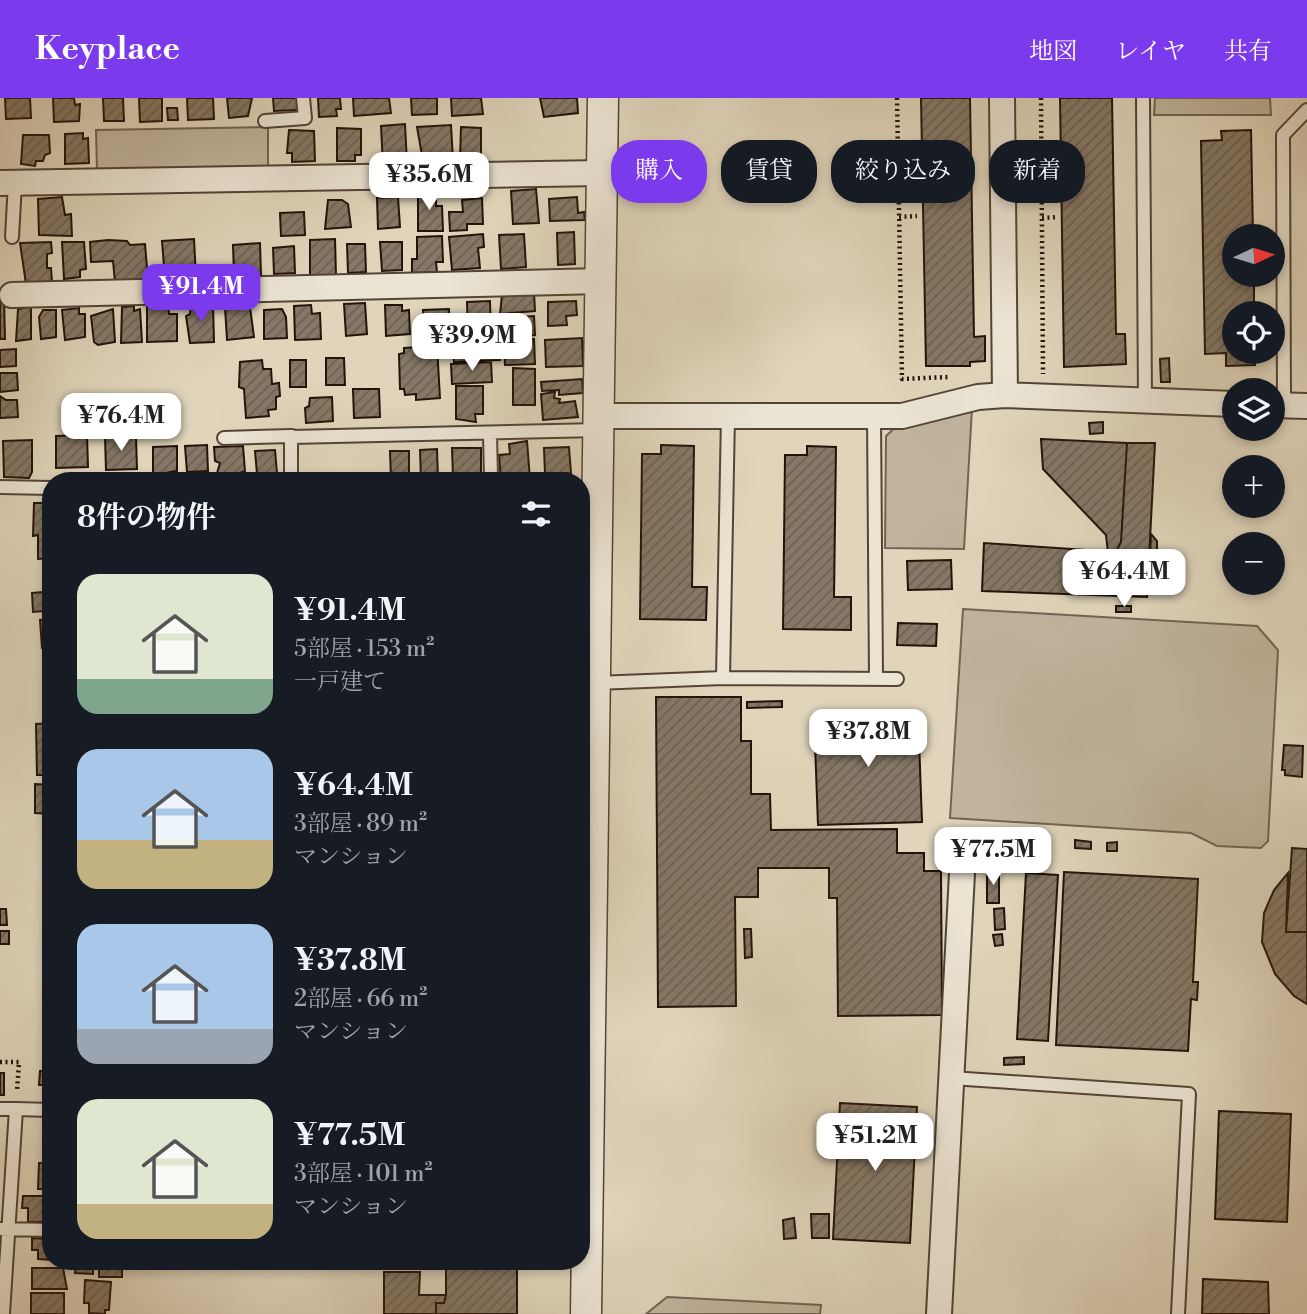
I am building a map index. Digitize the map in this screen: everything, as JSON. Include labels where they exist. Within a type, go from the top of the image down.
[{"type":"street","points":[[590,556],[600,423],[603,98]]},
{"type":"street","points":[[1002,98],[1005,396]]},
{"type":"street","points":[[8,183],[602,173]]},
{"type":"street","points":[[12,295],[601,281]]},
{"type":"street","points":[[600,423],[728,415],[902,416],[978,397],[1005,396],[1222,404]]},
{"type":"street","points":[[939,1314],[962,873]]},
{"type":"street","points":[[586,1270],[586,1314]]},
{"type":"lane","points":[[265,121],[305,118],[303,98]]},
{"type":"lane","points":[[1143,98],[1145,401]]},
{"type":"lane","points":[[1288,405],[1283,135],[1307,110]]},
{"type":"lane","points":[[8,183],[12,237]]},
{"type":"lane","points":[[723,678],[728,415]]},
{"type":"lane","points":[[874,416],[876,679]]},
{"type":"lane","points":[[224,438],[490,433],[600,423]]},
{"type":"lane","points":[[490,433],[491,472]]},
{"type":"lane","points":[[291,472],[292,436]]},
{"type":"lane","points":[[0,487],[42,488]]},
{"type":"lane","points":[[590,682],[723,678],[897,679]]},
{"type":"lane","points":[[951,1078],[1189,1094],[1178,1314]]},
{"type":"lane","points":[[0,1109],[42,1110]]},
{"type":"lane","points":[[3,1314],[4,1229],[16,1109]]},
{"type":"lane","points":[[4,1229],[42,1230]]},
{"type":"path","points":[[897,98],[902,379],[953,377]]},
{"type":"path","points":[[1041,98],[1043,377],[1056,376]]},
{"type":"path","points":[[899,217],[917,216]]},
{"type":"path","points":[[1042,218],[1058,217]]},
{"type":"path","points":[[0,1062],[19,1062],[16,1109]]},
{"type":"shaded area","points":[[1155,98],[1270,98],[1271,115],[1154,115]]},
{"type":"shaded area","points":[[268,127],[268,172],[97,172],[96,130]]},
{"type":"shaded area","points":[[972,408],[964,549],[885,548],[886,436],[900,423]]},
{"type":"shaded area","points":[[963,609],[1257,626],[1278,650],[1268,841],[1261,848],[1217,846],[1191,833],[950,818]]},
{"type":"shaded area","points":[[667,1297],[821,1305],[820,1314],[646,1314]]},
{"type":"building","points":[[5,98],[30,98],[31,118],[6,119]]},
{"type":"building","points":[[53,98],[74,98],[75,105],[80,104],[79,121],[54,122]]},
{"type":"building","points":[[103,98],[123,98],[124,121],[104,121]]},
{"type":"building","points":[[139,98],[162,98],[162,121],[140,122]]},
{"type":"building","points":[[187,98],[213,98],[214,119],[188,120]]},
{"type":"building","points":[[227,98],[252,98],[248,116],[229,118]]},
{"type":"building","points":[[273,98],[297,98],[297,110],[274,111]]},
{"type":"building","points":[[318,98],[340,98],[341,109],[336,109],[337,116],[319,117]]},
{"type":"building","points":[[353,98],[389,98],[391,113],[354,116]]},
{"type":"building","points":[[411,98],[437,98],[437,114],[412,115]]},
{"type":"building","points":[[451,98],[481,98],[483,114],[452,116]]},
{"type":"building","points":[[540,98],[577,98],[578,113],[544,117]]},
{"type":"building","points":[[921,98],[970,98],[971,140],[922,140]]},
{"type":"building","points":[[1060,98],[1112,98],[1116,334],[1125,334],[1126,364],[1064,367],[1062,203],[1085,203],[1085,140],[1061,140]]},
{"type":"building","points":[[167,108],[177,108],[178,120],[168,120]]},
{"type":"building","points":[[405,124],[407,164],[383,166],[381,126]]},
{"type":"building","points":[[451,125],[453,160],[423,161],[417,127]]},
{"type":"building","points":[[461,127],[481,128],[481,159],[460,159]]},
{"type":"building","points":[[337,128],[361,129],[361,155],[355,155],[355,161],[337,161]]},
{"type":"building","points":[[289,130],[314,131],[315,161],[292,162],[292,153],[287,153]]},
{"type":"building","points":[[1251,130],[1253,224],[1222,224],[1222,287],[1254,287],[1254,301],[1222,301],[1222,353],[1205,354],[1201,141],[1222,140],[1221,131]]},
{"type":"building","points":[[83,133],[83,139],[88,138],[89,163],[65,164],[65,134]]},
{"type":"building","points":[[23,135],[49,135],[50,153],[45,155],[43,161],[36,161],[35,166],[21,164]]},
{"type":"building","points":[[536,189],[539,223],[513,224],[511,191]]},
{"type":"building","points":[[418,190],[436,190],[436,206],[442,206],[443,231],[418,231]]},
{"type":"building","points":[[62,197],[65,215],[71,214],[72,236],[39,235],[38,199]]},
{"type":"building","points":[[398,197],[400,227],[378,229],[377,198]]},
{"type":"building","points":[[577,197],[578,213],[584,212],[585,220],[550,221],[549,199]]},
{"type":"building","points":[[482,198],[483,224],[467,224],[467,230],[450,231],[449,212],[463,212],[462,200]]},
{"type":"building","points":[[328,200],[342,200],[348,204],[351,227],[325,229]]},
{"type":"building","points":[[923,203],[972,203],[974,337],[985,336],[985,361],[970,362],[970,366],[926,366]]},
{"type":"building","points":[[304,212],[305,235],[281,236],[280,213]]},
{"type":"building","points":[[574,232],[575,264],[558,265],[557,233]]},
{"type":"building","points":[[483,234],[484,247],[478,248],[480,268],[452,270],[449,237]]},
{"type":"building","points":[[524,234],[526,267],[501,269],[499,235]]},
{"type":"building","points":[[442,236],[443,262],[436,262],[437,272],[412,273],[412,259],[417,259],[417,237]]},
{"type":"building","points":[[194,239],[196,277],[165,279],[162,241]]},
{"type":"building","points":[[335,239],[336,276],[310,279],[310,240]]},
{"type":"building","points":[[127,241],[130,245],[145,244],[148,280],[115,282],[113,261],[91,262],[90,242]]},
{"type":"building","points":[[51,242],[52,253],[47,254],[47,268],[51,268],[52,282],[26,284],[20,243]]},
{"type":"building","points":[[62,242],[84,242],[86,269],[80,270],[80,277],[64,279]]},
{"type":"building","points":[[380,242],[402,242],[402,270],[382,271]]},
{"type":"building","points":[[260,243],[261,275],[234,276],[233,245]]},
{"type":"building","points":[[347,244],[365,244],[366,272],[348,273]]},
{"type":"building","points":[[294,246],[295,273],[274,274],[273,248]]},
{"type":"building","points":[[534,292],[535,311],[500,314],[502,295]]},
{"type":"building","points":[[0,296],[4,296],[5,339],[0,339]]},
{"type":"building","points":[[490,301],[491,337],[468,337],[467,302]]},
{"type":"building","points":[[576,301],[577,315],[566,316],[567,325],[548,326],[548,302]]},
{"type":"building","points":[[147,302],[168,303],[169,314],[177,314],[177,341],[147,342]]},
{"type":"building","points":[[365,303],[367,334],[346,336],[344,304]]},
{"type":"building","points":[[191,304],[213,304],[214,342],[190,343],[186,316],[190,314]]},
{"type":"building","points":[[311,305],[312,314],[320,313],[321,339],[295,340],[294,306]]},
{"type":"building","points":[[385,305],[402,305],[402,311],[409,310],[410,334],[386,336]]},
{"type":"building","points":[[134,306],[134,311],[140,309],[142,342],[121,343],[122,307]]},
{"type":"building","points":[[31,307],[31,339],[16,341],[18,309]]},
{"type":"building","points":[[225,307],[250,307],[254,337],[227,340]]},
{"type":"building","points":[[79,308],[79,314],[85,314],[85,337],[65,340],[62,310]]},
{"type":"building","points":[[113,309],[115,342],[98,345],[94,342],[91,316]]},
{"type":"building","points":[[282,309],[286,317],[287,338],[264,339],[264,310]]},
{"type":"building","points":[[449,309],[450,333],[424,334],[423,310]]},
{"type":"building","points":[[43,310],[56,310],[56,337],[41,339],[39,317]]},
{"type":"building","points":[[534,316],[535,335],[501,338],[503,318]]},
{"type":"building","points":[[582,338],[583,366],[546,367],[545,340]]},
{"type":"building","points":[[534,339],[535,364],[505,365],[504,341]]},
{"type":"building","points":[[499,341],[500,360],[454,362],[453,343]]},
{"type":"building","points":[[437,346],[440,398],[416,400],[416,394],[405,395],[404,389],[400,389],[399,354],[404,353],[404,348]]},
{"type":"building","points":[[16,349],[16,366],[0,367],[0,350]]},
{"type":"building","points":[[326,358],[344,358],[345,385],[326,385]]},
{"type":"building","points":[[1169,358],[1170,382],[1161,382],[1160,359]]},
{"type":"building","points":[[262,360],[263,369],[271,369],[272,384],[279,383],[280,396],[276,397],[276,409],[268,410],[269,416],[246,418],[244,389],[239,387],[240,362]]},
{"type":"building","points":[[290,360],[306,360],[306,387],[290,387]]},
{"type":"building","points":[[491,362],[492,382],[452,384],[451,364]]},
{"type":"building","points":[[1226,364],[1255,364],[1255,365]]},
{"type":"building","points":[[513,368],[535,369],[535,405],[513,405]]},
{"type":"building","points":[[0,373],[17,373],[18,390],[0,392]]},
{"type":"building","points":[[582,379],[583,393],[559,395],[559,390],[542,391],[541,382]]},
{"type":"building","points":[[456,386],[483,386],[483,414],[475,414],[476,422],[456,419]]},
{"type":"building","points":[[353,389],[379,389],[380,417],[354,418]]},
{"type":"building","points":[[555,392],[554,398],[560,399],[559,403],[575,401],[578,417],[543,420],[541,394]]},
{"type":"building","points":[[0,396],[6,400],[17,400],[18,417],[0,418]]},
{"type":"building","points":[[332,397],[333,421],[306,423],[305,408],[309,406],[310,398]]},
{"type":"building","points":[[1103,422],[1103,433],[1090,434],[1089,423]]},
{"type":"building","points":[[87,435],[88,467],[56,468],[56,436]]},
{"type":"building","points":[[105,437],[136,437],[137,469],[106,470]]},
{"type":"building","points":[[1041,439],[1127,443],[1121,542],[1116,552],[1108,553],[1106,535],[1043,469]]},
{"type":"building","points":[[32,440],[32,472],[29,478],[4,477],[3,441]]},
{"type":"building","points":[[527,441],[529,472],[500,472],[499,455],[510,454],[509,444]]},
{"type":"building","points":[[1127,443],[1155,443],[1147,597],[982,591],[984,543],[1116,552],[1121,542]]},
{"type":"building","points":[[207,445],[208,471],[187,472],[185,446]]},
{"type":"building","points":[[661,445],[694,446],[692,587],[707,587],[706,620],[640,619],[642,454],[661,454]]},
{"type":"building","points":[[177,446],[177,471],[153,472],[153,447]]},
{"type":"building","points":[[243,446],[245,471],[217,472],[220,463],[215,461],[214,447]]},
{"type":"building","points":[[807,446],[836,447],[834,597],[851,597],[851,630],[783,629],[785,455],[807,455]]},
{"type":"building","points":[[569,447],[571,472],[545,472],[544,448]]},
{"type":"building","points":[[452,448],[481,448],[481,472],[453,472]]},
{"type":"building","points":[[437,449],[438,472],[421,472],[420,450]]},
{"type":"building","points":[[275,450],[277,472],[257,472],[255,451]]},
{"type":"building","points":[[390,451],[409,451],[409,472],[391,472]]},
{"type":"building","points":[[34,503],[42,503],[42,559],[38,559],[38,535],[33,536]]},
{"type":"building","points":[[1151,534],[1157,541],[1157,553],[1150,557]]},
{"type":"building","points":[[951,560],[952,589],[908,590],[907,561]]},
{"type":"building","points":[[42,592],[42,611],[33,612],[32,593]]},
{"type":"building","points":[[1116,606],[1131,606],[1131,612],[1116,612]]},
{"type":"building","points":[[898,623],[937,624],[936,646],[897,645]]},
{"type":"building","points":[[656,697],[741,697],[741,741],[751,741],[751,794],[770,794],[771,830],[897,829],[897,853],[924,853],[924,871],[941,871],[942,1015],[838,1016],[837,898],[829,898],[829,868],[758,868],[758,897],[735,897],[736,1006],[658,1007]]},
{"type":"building","points":[[782,701],[782,707],[747,708],[747,702]]},
{"type":"building","points":[[918,713],[922,822],[818,825],[814,717]]},
{"type":"building","points":[[36,724],[42,724],[42,775],[37,775]]},
{"type":"building","points":[[1284,745],[1303,746],[1302,777],[1285,775],[1285,770],[1282,770]]},
{"type":"building","points":[[35,784],[42,784],[42,813],[35,813]]},
{"type":"building","points":[[1075,840],[1091,842],[1091,849],[1075,848]]},
{"type":"building","points":[[1117,842],[1117,851],[1107,851],[1107,843]]},
{"type":"building","points":[[1292,848],[1307,849],[1307,932],[1286,932]]},
{"type":"building","points":[[987,871],[999,871],[999,903],[987,903]]},
{"type":"building","points":[[1064,872],[1198,879],[1193,982],[1198,982],[1197,1000],[1191,999],[1188,1051],[1056,1045]]},
{"type":"building","points":[[1026,873],[1058,875],[1048,1041],[1017,1039]]},
{"type":"building","points":[[1288,873],[1286,932],[1307,932],[1307,1004],[1294,996],[1275,974],[1262,942],[1264,913],[1274,890]]},
{"type":"building","points":[[1004,908],[1005,929],[995,930],[994,909]]},
{"type":"building","points":[[0,909],[6,909],[7,925],[0,925]]},
{"type":"building","points":[[744,929],[751,929],[752,957],[745,958]]},
{"type":"building","points":[[0,931],[9,931],[9,944],[0,944]]},
{"type":"building","points":[[1002,934],[1003,945],[995,946],[993,935]]},
{"type":"building","points":[[1024,1057],[1024,1064],[1004,1065],[1004,1058]]},
{"type":"building","points":[[40,1071],[42,1071],[42,1085],[39,1085]]},
{"type":"building","points":[[0,1073],[4,1073],[4,1095],[0,1095]]},
{"type":"building","points":[[840,1103],[917,1107],[910,1243],[833,1239]]},
{"type":"building","points":[[1219,1111],[1291,1114],[1287,1222],[1215,1219]]},
{"type":"building","points":[[39,1163],[42,1163],[42,1189],[38,1189]]},
{"type":"building","points":[[23,1196],[42,1196],[42,1222],[28,1222],[28,1208],[22,1208]]},
{"type":"building","points":[[811,1214],[829,1214],[829,1238],[812,1238]]},
{"type":"building","points":[[794,1218],[796,1238],[784,1239],[783,1220]]},
{"type":"building","points":[[32,1238],[42,1239],[42,1259],[38,1259],[38,1250],[32,1250]]},
{"type":"building","points":[[32,1268],[63,1270],[67,1289],[32,1289]]},
{"type":"building","points":[[75,1270],[93,1270],[93,1274],[75,1273]]},
{"type":"building","points":[[99,1270],[122,1270],[122,1277],[99,1277]]},
{"type":"building","points":[[446,1270],[517,1270],[517,1314],[436,1314],[436,1303],[444,1303]]},
{"type":"building","points":[[384,1272],[420,1272],[419,1295],[446,1295],[444,1303],[436,1303],[436,1314],[384,1314]]},
{"type":"building","points":[[1203,1279],[1268,1282],[1269,1314],[1202,1314]]},
{"type":"building","points":[[85,1280],[111,1282],[109,1310],[105,1310],[105,1314],[89,1313],[89,1303],[84,1303]]},
{"type":"building","points":[[31,1293],[64,1293],[64,1314],[31,1314]]}]
